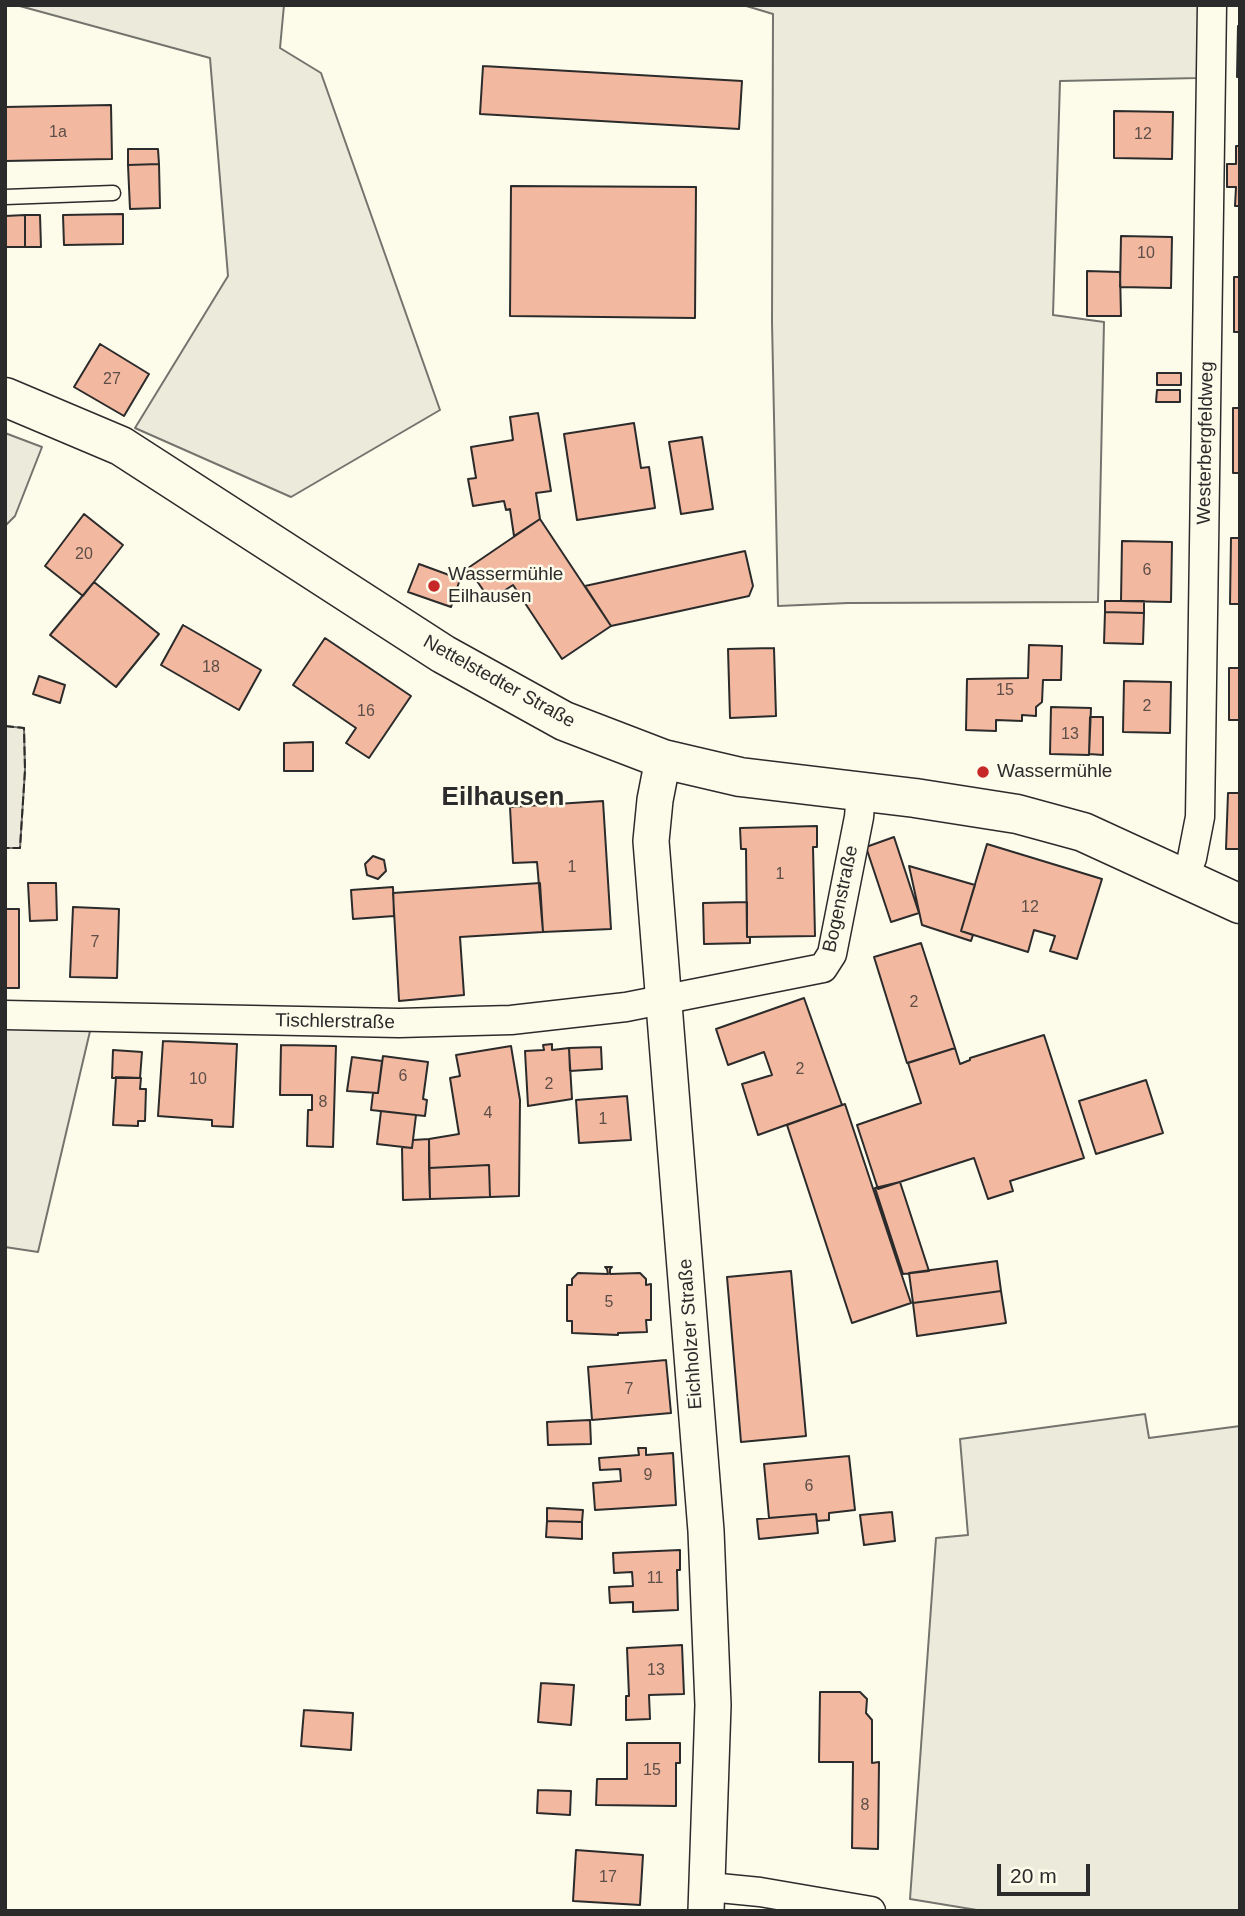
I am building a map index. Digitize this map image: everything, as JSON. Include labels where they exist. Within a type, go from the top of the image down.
[{"type":"main road","name":"Nettelstedter Straße","points":[[5,397],[121,446],[443,653],[564,721],[663,759],[740,777],[915,798],[1017,814],[1083,832],[1240,904]]},
{"type":"street","name":"Westerbergfeldweg","points":[[1184,878],[1192,858],[1200,817],[1212,5]]},
{"type":"street","name":"Eichholzer Straße","points":[[663,759],[651,841],[706,1531],[713,1705],[708,1899]]},
{"type":"street","name":"Bogenstraße","points":[[663,1000],[823,968],[832,954],[859,817],[861,793]]},
{"type":"street","name":"Tischlerstraße","points":[[5,1015],[399,1023],[511,1020],[626,1007],[663,1000]]},
{"type":"street","points":[[708,1899],[760,1892],[871,1911]]},
{"type":"lane","points":[[5,197],[113,192]]},
{"type":"shaded area","points":[[16,5],[284,5],[280,48],[321,73],[440,410],[291,497],[135,428],[228,276],[210,58]]},
{"type":"shaded area","points":[[743,5],[1200,5],[1198,78],[1060,81],[1053,315],[1104,322],[1098,602],[848,603],[778,606],[772,322],[773,14]]},
{"type":"shaded area","points":[[5,433],[42,447],[15,516],[5,526]]},
{"type":"shaded area","points":[[5,726],[24,728],[25,770],[20,848],[5,848]]},
{"type":"shaded area","points":[[5,1025],[91,1027],[38,1252],[5,1247]]},
{"type":"shaded area","points":[[1145,1414],[1149,1438],[1240,1426],[1240,1911],[983,1911],[910,1899],[936,1538],[968,1535],[960,1439]]},
{"type":"building","points":[[1240,26],[1240,77],[1237,77]]},
{"type":"building","points":[[483,66],[742,81],[739,129],[480,114]]},
{"type":"building","points":[[111,105],[112,159],[5,161],[5,107]]},
{"type":"building","points":[[1114,111],[1173,112],[1172,159],[1114,158]]},
{"type":"building","points":[[1236,146],[1240,146],[1240,206],[1235,206],[1236,187],[1227,187],[1227,164],[1236,164]]},
{"type":"building","points":[[128,149],[158,149],[159,164],[128,165]]},
{"type":"building","points":[[159,164],[160,208],[130,209],[128,165]]},
{"type":"building","points":[[511,186],[696,187],[695,318],[510,316]]},
{"type":"building","points":[[123,214],[123,244],[64,245],[63,215]]},
{"type":"building","points":[[25,215],[25,247],[5,247],[5,216]]},
{"type":"building","points":[[25,215],[40,215],[41,247],[25,247]]},
{"type":"building","points":[[1121,236],[1172,237],[1171,288],[1120,287]]},
{"type":"building","points":[[1087,271],[1120,272],[1121,316],[1087,316]]},
{"type":"building","points":[[1234,277],[1240,277],[1240,332],[1234,332]]},
{"type":"building","points":[[100,344],[149,374],[124,416],[74,387]]},
{"type":"building","points":[[1157,373],[1181,373],[1181,385],[1157,385]]},
{"type":"building","points":[[1157,390],[1180,390],[1180,402],[1156,402]]},
{"type":"building","points":[[1233,408],[1240,408],[1240,473],[1233,473]]},
{"type":"building","points":[[538,413],[551,491],[536,493],[540,519],[514,536],[510,509],[506,510],[504,501],[473,506],[468,479],[476,478],[471,447],[513,440],[510,417]]},
{"type":"building","points":[[634,423],[641,468],[649,467],[655,508],[577,520],[564,434]]},
{"type":"building","points":[[702,437],[713,509],[681,514],[669,442]]},
{"type":"building","points":[[84,514],[123,545],[83,596],[45,566]]},
{"type":"building","points":[[540,519],[611,626],[562,659],[513,585],[490,600],[468,568]]},
{"type":"building","points":[[1231,538],[1240,538],[1240,604],[1230,604]]},
{"type":"building","points":[[1122,541],[1172,542],[1171,602],[1121,601]]},
{"type":"building","points":[[745,551],[753,586],[749,596],[611,626],[585,586]]},
{"type":"building","name":"Wassermühle Eilhausen","points":[[419,564],[460,579],[451,607],[408,592]]},
{"type":"building","points":[[94,582],[159,634],[116,687],[50,635]]},
{"type":"building","points":[[1105,601],[1144,601],[1144,613],[1105,612]]},
{"type":"building","points":[[1105,612],[1144,613],[1143,644],[1104,643]]},
{"type":"building","points":[[183,625],[261,670],[239,710],[161,665]]},
{"type":"building","points":[[325,638],[411,696],[369,758],[346,743],[356,728],[293,685]]},
{"type":"building","points":[[1029,645],[1062,646],[1061,680],[1043,680],[1042,702],[1036,707],[1036,716],[1022,715],[1022,721],[996,720],[996,731],[966,730],[967,679],[1028,678]]},
{"type":"building","points":[[774,648],[776,716],[730,718],[728,649]]},
{"type":"building","points":[[1229,668],[1240,668],[1240,720],[1229,720]]},
{"type":"building","points":[[39,676],[65,685],[60,703],[33,694]]},
{"type":"building","points":[[1124,681],[1171,682],[1170,733],[1123,732]]},
{"type":"building","points":[[1051,707],[1091,708],[1089,755],[1050,754]]},
{"type":"building","points":[[1090,717],[1103,717],[1103,755],[1089,754]]},
{"type":"building","points":[[313,742],[313,771],[284,771],[284,743]]},
{"type":"building","points":[[1228,793],[1240,793],[1240,849],[1226,849]]},
{"type":"building","points":[[603,801],[611,929],[543,932],[537,862],[513,863],[510,807]]},
{"type":"building","points":[[817,826],[817,847],[813,847],[815,936],[747,937],[746,849],[741,849],[740,828]]},
{"type":"building","points":[[894,837],[919,913],[891,922],[866,847]]},
{"type":"building","points":[[987,844],[1102,879],[1077,959],[1050,951],[1055,936],[1034,930],[1028,952],[961,931]]},
{"type":"building","points":[[373,856],[384,860],[386,871],[378,879],[367,875],[365,864]]},
{"type":"building","points":[[909,866],[975,885],[961,931],[973,935],[971,941],[922,925]]},
{"type":"building","points":[[28,883],[56,883],[57,920],[30,921]]},
{"type":"building","points":[[540,883],[543,932],[460,937],[464,995],[399,1001],[393,893]]},
{"type":"building","points":[[393,887],[394,916],[353,919],[351,890]]},
{"type":"building","points":[[747,902],[747,937],[750,937],[750,943],[704,944],[703,903]]},
{"type":"building","points":[[73,907],[119,909],[117,978],[70,977]]},
{"type":"building","points":[[5,909],[19,909],[19,988],[5,988]]},
{"type":"building","points":[[921,943],[955,1048],[907,1063],[874,957]]},
{"type":"building","points":[[804,998],[842,1105],[758,1135],[742,1084],[772,1075],[764,1052],[728,1065],[716,1029]]},
{"type":"building","points":[[1044,1035],[1084,1158],[1010,1181],[1013,1191],[988,1199],[974,1158],[878,1189],[857,1125],[921,1103],[908,1063],[955,1048],[960,1064],[970,1058]]},
{"type":"building","points":[[163,1041],[237,1044],[233,1127],[212,1126],[212,1120],[158,1116]]},
{"type":"building","points":[[552,1044],[552,1050],[569,1048],[572,1099],[528,1106],[525,1051],[544,1050],[543,1045]]},
{"type":"building","points":[[281,1045],[336,1046],[333,1147],[307,1146],[308,1110],[312,1110],[312,1095],[280,1095]]},
{"type":"building","points":[[511,1046],[520,1100],[519,1196],[490,1197],[489,1165],[429,1168],[429,1139],[459,1134],[450,1078],[460,1076],[456,1055]]},
{"type":"building","points":[[601,1047],[602,1069],[570,1071],[569,1048]]},
{"type":"building","points":[[113,1050],[142,1052],[140,1078],[112,1078]]},
{"type":"building","points":[[383,1056],[428,1062],[423,1099],[427,1100],[425,1116],[371,1110],[373,1093],[378,1093]]},
{"type":"building","points":[[352,1057],[382,1061],[378,1093],[347,1091]]},
{"type":"building","points":[[116,1077],[141,1078],[140,1089],[146,1089],[145,1121],[138,1121],[138,1126],[113,1125]]},
{"type":"building","points":[[1146,1080],[1163,1133],[1096,1154],[1079,1101]]},
{"type":"building","points":[[627,1096],[631,1140],[579,1143],[576,1100]]},
{"type":"building","points":[[845,1104],[911,1303],[852,1323],[787,1125]]},
{"type":"building","points":[[381,1111],[416,1115],[412,1148],[377,1144]]},
{"type":"building","points":[[429,1139],[430,1199],[403,1200],[402,1147],[412,1148],[413,1140]]},
{"type":"building","points":[[489,1165],[490,1197],[430,1199],[429,1168]]},
{"type":"building","points":[[900,1182],[929,1271],[903,1274],[875,1188]]},
{"type":"building","points":[[997,1261],[1001,1291],[913,1303],[909,1273]]},
{"type":"building","points":[[605,1267],[612,1267],[610,1274],[640,1273],[646,1279],[646,1285],[651,1284],[651,1320],[646,1320],[647,1332],[618,1335],[572,1333],[572,1321],[567,1321],[567,1285],[572,1285],[572,1279],[578,1273],[608,1274]]},
{"type":"building","points":[[791,1271],[806,1436],[741,1442],[727,1277]]},
{"type":"building","points":[[1001,1291],[1006,1323],[917,1336],[913,1303]]},
{"type":"building","points":[[666,1360],[671,1413],[592,1420],[588,1367]]},
{"type":"building","points":[[590,1420],[591,1444],[548,1445],[547,1422]]},
{"type":"building","points":[[638,1448],[646,1448],[646,1455],[673,1453],[676,1505],[595,1510],[593,1483],[621,1481],[620,1469],[600,1470],[599,1458],[639,1455]]},
{"type":"building","points":[[849,1456],[855,1510],[829,1513],[829,1520],[817,1521],[816,1514],[769,1518],[764,1464]]},
{"type":"building","points":[[547,1508],[583,1510],[582,1522],[547,1521]]},
{"type":"building","points":[[892,1512],[895,1541],[864,1545],[860,1515]]},
{"type":"building","points":[[816,1514],[818,1533],[759,1539],[757,1519]]},
{"type":"building","points":[[547,1521],[582,1522],[582,1539],[546,1537]]},
{"type":"building","points":[[680,1550],[680,1570],[677,1570],[678,1610],[633,1612],[633,1602],[610,1603],[609,1587],[633,1586],[632,1572],[614,1573],[613,1553]]},
{"type":"building","points":[[682,1645],[684,1694],[649,1695],[650,1719],[626,1720],[626,1696],[629,1696],[627,1648]]},
{"type":"building","points":[[541,1683],[574,1685],[571,1725],[538,1722]]},
{"type":"building","points":[[820,1692],[860,1692],[867,1699],[866,1713],[872,1720],[872,1763],[879,1762],[878,1849],[852,1848],[853,1762],[819,1762]]},
{"type":"building","points":[[304,1710],[353,1713],[351,1750],[301,1746]]},
{"type":"building","points":[[627,1743],[680,1743],[680,1763],[676,1763],[676,1806],[596,1805],[597,1779],[627,1779]]},
{"type":"building","points":[[538,1790],[571,1791],[570,1815],[537,1813]]},
{"type":"building","points":[[576,1850],[643,1855],[640,1905],[573,1901]]},
{"type":"fence","points":[[5,726],[24,728],[25,770],[20,848],[5,848]]},
{"type":"place","name":"Wassermühle Eilhausen","points":[[434,586]]},
{"type":"place","name":"Wassermühle","points":[[983,772]]},
{"type":"district","name":"Eilhausen","points":[[503,798]]}]
